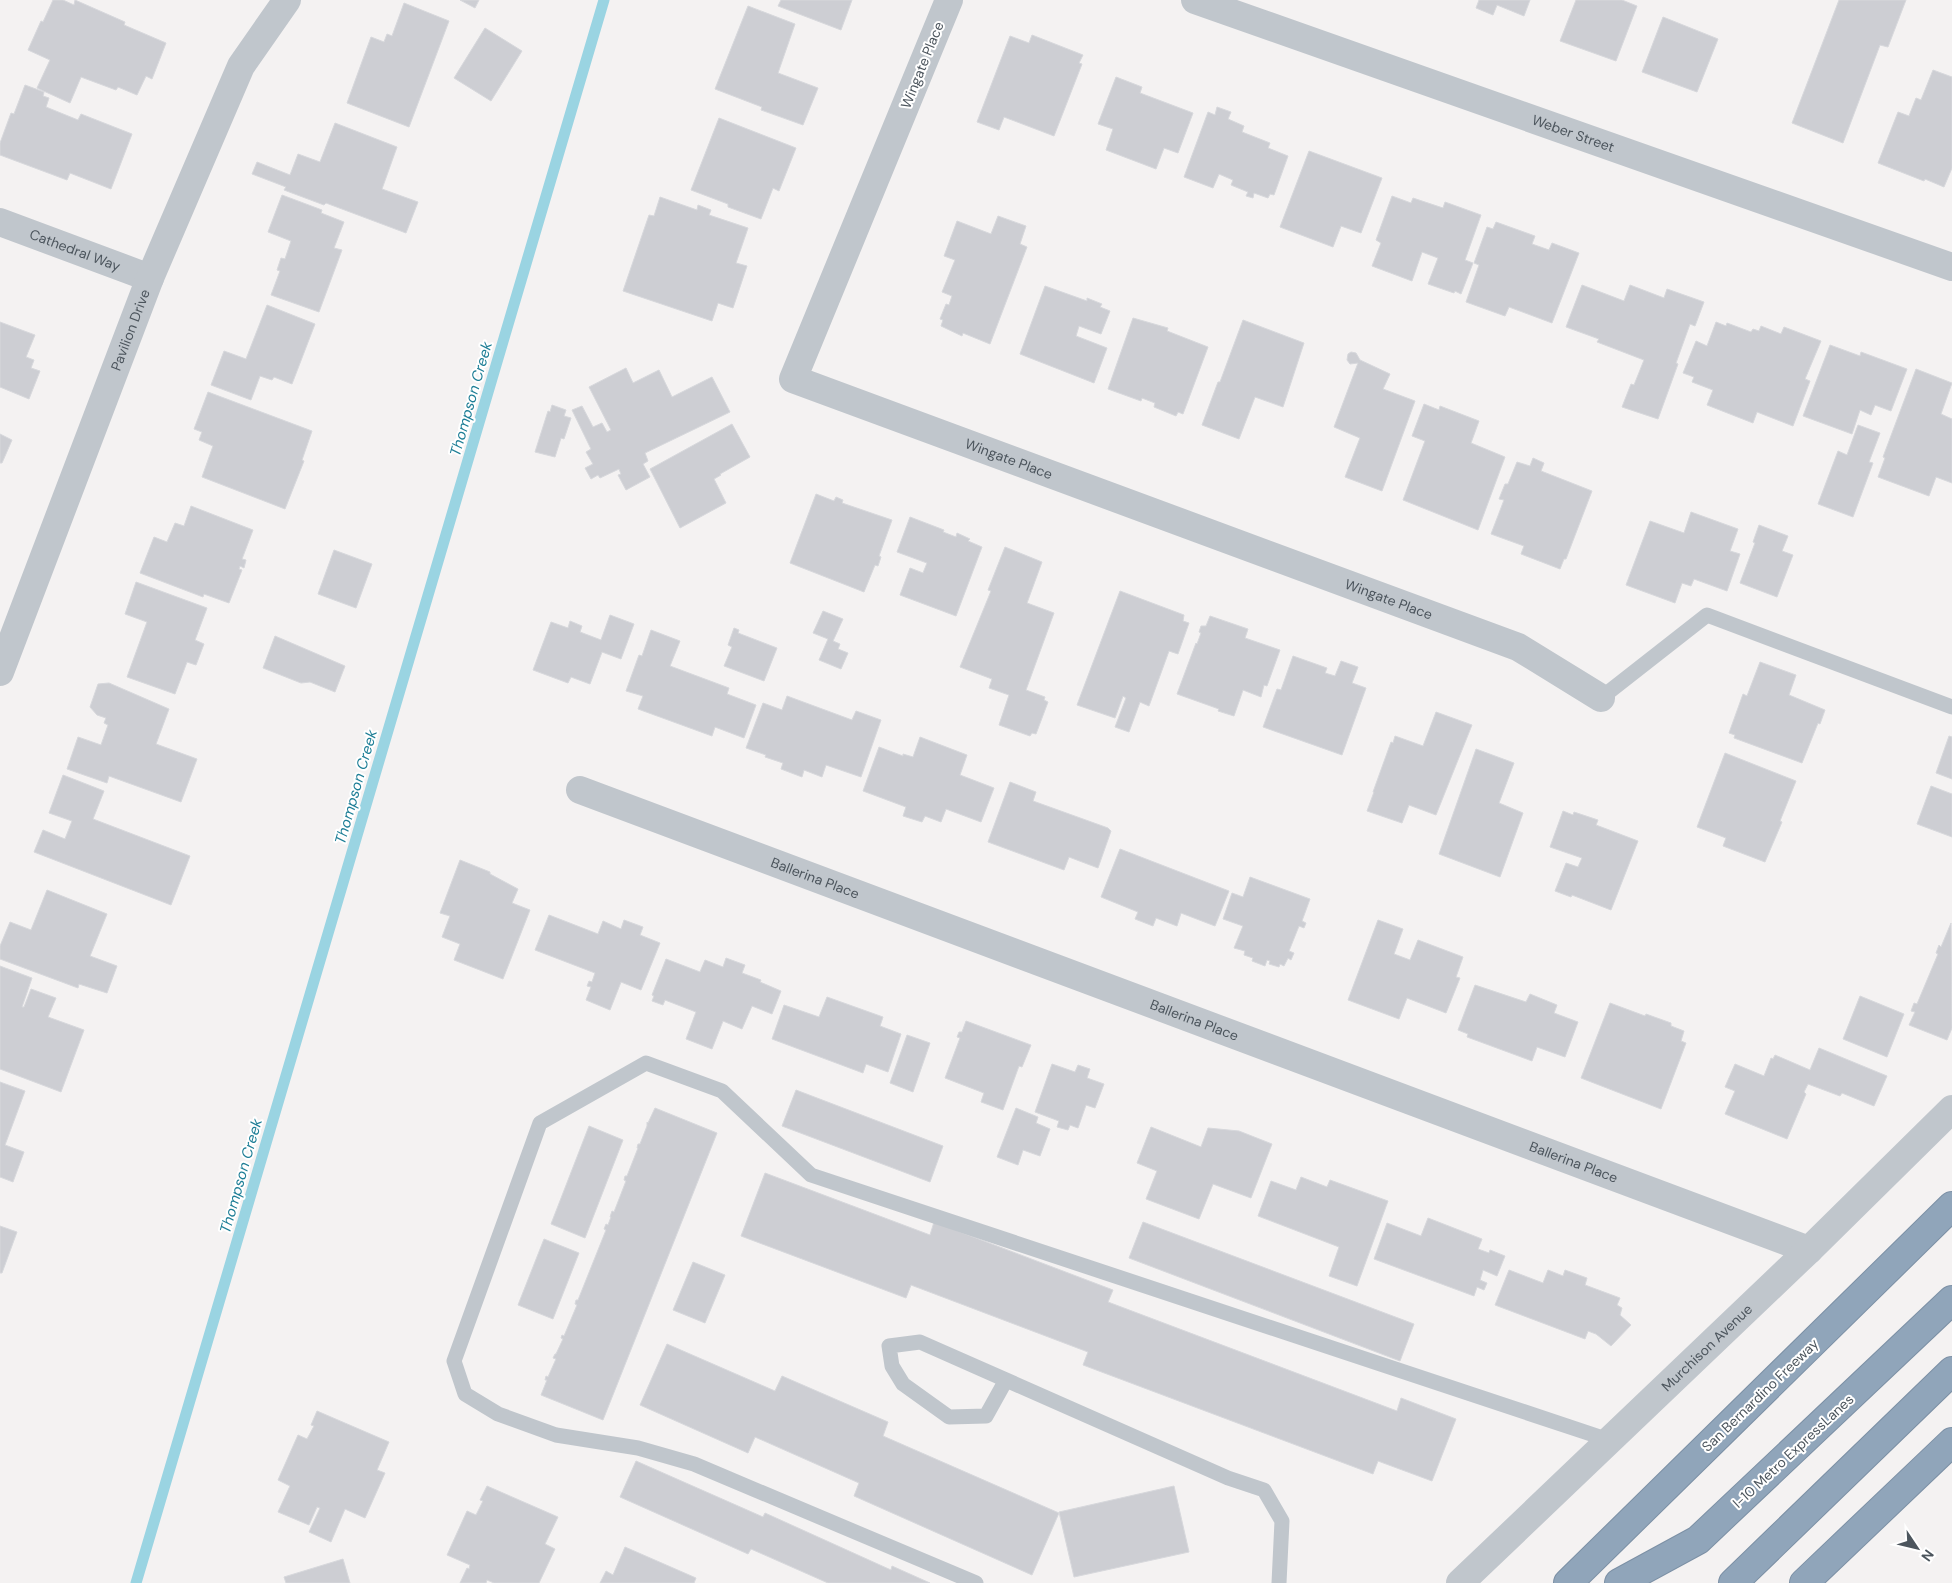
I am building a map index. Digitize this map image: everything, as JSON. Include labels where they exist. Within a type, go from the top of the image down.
[{"type":"highway","name":"San Bernardino Freeway","points":[[1568,1583],[1952,1206]]},
{"type":"highway","name":"I-10 Metro ExpressLanes","points":[[1619,1583],[1698,1540],[1952,1300]]},
{"type":"highway","points":[[1733,1583],[1952,1371]]},
{"type":"highway","points":[[1804,1583],[1952,1442]]},
{"type":"street","name":"Pavilion Drive","points":[[0,672],[150,278],[241,66],[288,0]]},
{"type":"street","name":"Wingate Place","points":[[949,0],[793,379],[1518,647],[1602,698]]},
{"type":"street","name":"Weber Street","points":[[1195,0],[1952,267]]},
{"type":"street","name":"Cathedral Way","points":[[0,222],[150,278]]},
{"type":"street","name":"Ballerina Place","points":[[580,790],[1809,1250]]},
{"type":"street","name":"Murchison Avenue","points":[[1460,1583],[1809,1250],[1952,1109]]},
{"type":"lane","points":[[1602,698],[1707,615],[1952,707]]},
{"type":"lane","points":[[976,1583],[694,1464],[638,1448],[556,1435],[498,1414],[465,1394],[454,1361],[540,1122],[646,1063],[722,1091],[810,1175],[1609,1440]]},
{"type":"lane","points":[[1006,1380],[986,1416],[949,1417],[903,1384],[892,1366],[889,1346],[920,1342],[1228,1478],[1264,1490],[1282,1521],[1279,1583]]},
{"type":"building","points":[[53,0],[63,0],[74,5],[75,0],[125,22],[124,25],[166,43],[152,79],[146,76],[137,95],[118,87],[116,90],[81,77],[70,103],[37,88],[50,60],[28,50]]},
{"type":"building","points":[[460,0],[479,0],[475,8]]},
{"type":"building","points":[[781,0],[852,0],[841,30],[778,6]]},
{"type":"building","points":[[1479,0],[1530,0],[1524,16],[1497,5],[1493,15],[1476,8]]},
{"type":"building","points":[[1576,0],[1622,0],[1637,6],[1616,61],[1560,41]]},
{"type":"building","points":[[1839,0],[1906,0],[1888,47],[1880,45],[1843,143],[1792,123]]},
{"type":"building","points":[[404,3],[449,21],[409,127],[347,103],[371,37],[384,42],[387,34],[392,36]]},
{"type":"building","points":[[748,6],[795,24],[778,73],[818,88],[803,125],[761,110],[762,107],[715,89]]},
{"type":"building","points":[[1663,17],[1718,39],[1697,92],[1642,72]]},
{"type":"building","points":[[485,28],[522,51],[491,101],[454,78]]},
{"type":"building","points":[[1032,35],[1083,55],[1079,63],[1082,64],[1054,136],[1004,117],[999,130],[977,122],[1010,36],[1029,43]]},
{"type":"building","points":[[1933,70],[1952,77],[1952,168],[1944,187],[1878,163],[1898,112],[1909,116],[1916,98],[1921,100]]},
{"type":"building","points":[[1116,77],[1142,87],[1140,93],[1193,113],[1178,153],[1164,148],[1156,169],[1106,150],[1113,129],[1098,124]]},
{"type":"building","points":[[25,85],[44,92],[43,96],[49,98],[46,107],[78,120],[81,114],[132,134],[111,189],[70,173],[67,180],[0,155],[0,143],[11,113],[14,114]]},
{"type":"building","points":[[1217,107],[1231,112],[1228,119],[1244,126],[1242,132],[1270,143],[1268,148],[1288,156],[1274,195],[1270,194],[1268,198],[1254,193],[1253,198],[1246,196],[1248,192],[1231,185],[1233,180],[1219,174],[1213,188],[1184,177],[1208,112],[1215,115]]},
{"type":"building","points":[[719,118],[796,148],[779,191],[773,188],[761,219],[728,207],[728,204],[691,190]]},
{"type":"building","points":[[335,123],[397,147],[382,189],[418,202],[406,233],[326,203],[324,205],[284,190],[286,187],[252,174],[257,162],[290,175],[298,154],[320,162]]},
{"type":"building","points":[[1309,151],[1382,178],[1361,233],[1341,226],[1333,247],[1280,227]]},
{"type":"building","points":[[282,195],[322,210],[321,213],[344,222],[334,248],[342,250],[319,312],[271,295],[280,271],[277,270],[281,258],[285,259],[291,241],[268,232]]},
{"type":"building","points":[[1392,196],[1411,203],[1413,198],[1443,208],[1445,202],[1481,215],[1465,260],[1473,263],[1461,294],[1428,284],[1438,258],[1422,252],[1412,281],[1372,266],[1381,243],[1376,240]]},
{"type":"building","points":[[660,197],[697,210],[698,205],[711,210],[709,215],[748,228],[736,263],[747,266],[733,308],[718,303],[712,321],[623,291],[649,215],[654,216]]},
{"type":"building","points":[[998,216],[1026,226],[1020,244],[1027,247],[990,344],[963,333],[962,336],[941,326],[943,320],[940,319],[946,304],[949,305],[952,296],[942,292],[955,260],[944,256],[957,221],[991,234]]},
{"type":"building","points":[[1496,222],[1535,236],[1532,244],[1549,250],[1552,243],[1579,253],[1552,323],[1509,307],[1505,316],[1466,302],[1479,265],[1474,263],[1487,227],[1493,229]]},
{"type":"building","points":[[1582,285],[1624,301],[1630,285],[1664,298],[1667,289],[1704,302],[1695,326],[1690,324],[1658,419],[1622,407],[1631,384],[1634,385],[1644,360],[1597,342],[1599,339],[1566,327]]},
{"type":"building","points":[[1045,286],[1087,301],[1087,298],[1102,304],[1100,307],[1110,311],[1101,334],[1079,326],[1076,336],[1107,348],[1094,383],[1020,354]]},
{"type":"building","points":[[267,305],[315,324],[292,384],[274,377],[272,380],[260,376],[251,400],[211,385],[224,351],[246,359]]},
{"type":"building","points":[[1133,318],[1168,328],[1167,331],[1208,347],[1183,414],[1178,412],[1176,416],[1154,407],[1155,403],[1142,398],[1141,401],[1108,389]]},
{"type":"building","points":[[1243,320],[1304,343],[1283,407],[1255,397],[1239,439],[1202,425]]},
{"type":"building","points":[[0,322],[35,335],[26,357],[34,360],[31,368],[40,371],[29,399],[0,387]]},
{"type":"building","points":[[1716,322],[1726,326],[1727,323],[1751,332],[1753,329],[1759,331],[1761,326],[1781,334],[1784,327],[1821,341],[1805,379],[1810,381],[1793,426],[1757,412],[1753,423],[1707,405],[1713,390],[1692,382],[1694,377],[1683,373],[1696,341],[1707,346]]},
{"type":"building","points":[[1830,345],[1860,356],[1861,352],[1907,369],[1891,411],[1875,405],[1871,415],[1860,410],[1852,434],[1803,416]]},
{"type":"building","points":[[1351,352],[1356,353],[1360,360],[1390,374],[1383,389],[1415,401],[1382,491],[1345,477],[1360,438],[1334,427],[1358,363],[1350,364],[1347,360],[1348,354]]},
{"type":"building","points":[[626,368],[633,383],[659,370],[672,397],[712,377],[730,412],[645,453],[648,461],[643,464],[650,477],[626,490],[618,475],[621,474],[619,469],[600,478],[598,475],[591,479],[585,468],[593,464],[586,452],[591,449],[572,410],[582,406],[593,427],[602,423],[607,432],[611,430],[589,387]]},
{"type":"building","points":[[1916,369],[1952,383],[1941,414],[1952,419],[1952,483],[1936,477],[1929,496],[1878,477],[1885,458],[1883,457]]},
{"type":"building","points":[[208,392],[312,431],[302,460],[304,461],[285,509],[202,477],[213,446],[199,440],[202,432],[194,429]]},
{"type":"building","points":[[1424,404],[1439,410],[1440,406],[1479,421],[1471,443],[1505,457],[1478,530],[1403,500],[1425,441],[1412,436]]},
{"type":"building","points":[[552,405],[566,410],[564,416],[571,418],[564,439],[561,438],[555,457],[535,452],[548,411],[550,412]]},
{"type":"building","points":[[732,424],[750,457],[714,479],[726,503],[680,528],[650,469]]},
{"type":"building","points":[[1858,425],[1880,433],[1869,462],[1873,463],[1853,517],[1818,504],[1838,451],[1847,455]]},
{"type":"building","points":[[0,434],[12,440],[2,463],[0,463]]},
{"type":"building","points":[[1533,458],[1544,463],[1541,471],[1592,491],[1566,559],[1564,559],[1560,569],[1521,554],[1524,546],[1491,534],[1504,500],[1499,499],[1505,484],[1508,484],[1517,462],[1530,466]]},
{"type":"building","points":[[816,494],[834,501],[836,497],[843,500],[842,503],[892,520],[879,556],[881,557],[878,566],[875,565],[864,592],[790,563]]},
{"type":"building","points":[[191,506],[253,530],[242,559],[246,560],[244,568],[240,566],[239,569],[242,570],[229,603],[204,594],[203,597],[140,573],[154,537],[167,542],[175,523],[184,526]]},
{"type":"building","points":[[1691,512],[1738,529],[1730,551],[1740,554],[1727,591],[1694,579],[1691,586],[1682,583],[1675,603],[1626,585],[1650,521],[1684,533]]},
{"type":"building","points":[[910,517],[944,530],[943,532],[956,537],[957,533],[970,539],[968,541],[982,547],[956,616],[900,595],[910,568],[923,573],[927,563],[897,552]]},
{"type":"building","points":[[1759,525],[1788,536],[1782,551],[1793,555],[1777,597],[1740,583],[1755,543],[1753,542]]},
{"type":"building","points":[[1005,547],[1042,562],[1027,603],[1054,613],[1026,690],[1045,697],[1044,700],[1048,702],[1036,734],[1032,733],[1030,736],[999,725],[1009,695],[989,688],[992,679],[960,667],[991,591],[988,590]]},
{"type":"building","points":[[334,550],[372,564],[356,608],[318,594]]},
{"type":"building","points":[[136,582],[207,608],[195,640],[204,644],[196,665],[187,662],[175,694],[127,677],[147,622],[125,614]]},
{"type":"building","points":[[1120,591],[1184,615],[1183,621],[1189,623],[1178,654],[1169,651],[1149,706],[1140,702],[1129,732],[1115,727],[1126,698],[1123,696],[1115,718],[1077,705]]},
{"type":"building","points":[[823,611],[843,619],[833,641],[840,644],[838,649],[848,653],[841,669],[819,660],[828,639],[813,633]]},
{"type":"building","points":[[610,615],[634,624],[621,659],[602,652],[590,684],[571,677],[568,683],[533,670],[551,622],[568,628],[570,621],[582,626],[580,632],[601,640]]},
{"type":"building","points":[[1210,616],[1248,629],[1245,638],[1280,650],[1267,686],[1264,685],[1261,697],[1243,690],[1234,716],[1177,694],[1201,633],[1199,632],[1201,626],[1206,626]]},
{"type":"building","points":[[734,628],[739,630],[738,633],[777,648],[764,681],[724,666],[732,647],[728,645]]},
{"type":"building","points":[[651,630],[680,641],[670,666],[729,688],[727,694],[756,705],[744,738],[715,727],[712,736],[638,709],[643,696],[626,691],[639,655],[642,656]]},
{"type":"building","points":[[275,636],[345,666],[335,692],[310,682],[301,683],[263,668]]},
{"type":"building","points":[[1293,656],[1327,668],[1325,673],[1335,676],[1341,661],[1358,667],[1352,683],[1366,688],[1342,755],[1263,727],[1277,689],[1281,690]]},
{"type":"building","points":[[1760,662],[1796,675],[1789,695],[1825,710],[1802,763],[1734,738],[1735,735],[1729,733],[1743,694],[1747,696]]},
{"type":"building","points":[[109,683],[169,709],[156,744],[197,759],[181,802],[109,776],[107,783],[67,769],[78,737],[101,745],[108,725],[104,723],[106,718],[97,715],[90,707],[98,684]]},
{"type":"building","points":[[787,696],[852,720],[856,711],[881,720],[861,777],[826,765],[822,777],[804,770],[802,777],[781,769],[783,763],[746,748],[763,703],[782,710]]},
{"type":"building","points":[[1436,712],[1472,725],[1436,815],[1409,805],[1402,823],[1367,811],[1391,742],[1393,743],[1395,736],[1423,746]]},
{"type":"building","points":[[1949,736],[1952,737],[1952,779],[1936,773]]},
{"type":"building","points":[[920,737],[967,755],[960,775],[994,788],[981,822],[946,809],[941,822],[925,816],[922,822],[903,816],[906,807],[863,791],[879,747],[903,756],[903,754],[913,757]]},
{"type":"building","points":[[1476,749],[1514,763],[1499,803],[1523,813],[1500,877],[1439,854]]},
{"type":"building","points":[[1725,753],[1796,781],[1780,821],[1782,822],[1765,862],[1723,846],[1726,838],[1697,827]]},
{"type":"building","points":[[63,775],[104,791],[93,819],[190,856],[171,905],[34,852],[43,830],[65,839],[72,821],[49,813]]},
{"type":"building","points":[[1010,782],[1036,792],[1033,801],[1108,828],[1111,831],[1098,868],[1069,857],[1064,870],[988,842]]},
{"type":"building","points":[[1931,786],[1952,794],[1952,837],[1917,824]]},
{"type":"building","points":[[1563,811],[1573,815],[1574,812],[1598,820],[1596,825],[1638,841],[1611,910],[1572,895],[1571,897],[1555,891],[1566,863],[1578,867],[1582,858],[1550,847]]},
{"type":"building","points":[[1120,849],[1229,891],[1215,926],[1181,913],[1177,926],[1156,918],[1153,926],[1135,919],[1138,912],[1101,897]]},
{"type":"building","points":[[460,860],[490,872],[490,874],[518,889],[512,903],[530,910],[503,979],[454,960],[460,944],[442,937],[450,916],[440,913]]},
{"type":"building","points":[[1250,877],[1310,899],[1302,921],[1306,923],[1304,928],[1299,926],[1289,951],[1294,953],[1291,960],[1288,958],[1284,966],[1280,964],[1279,967],[1269,964],[1270,961],[1267,960],[1265,966],[1252,961],[1253,958],[1244,955],[1245,951],[1234,948],[1243,926],[1223,919],[1232,893],[1243,897]]},
{"type":"building","points":[[47,890],[107,914],[90,956],[117,966],[107,993],[79,984],[78,988],[0,959],[0,946],[10,922],[31,930]]},
{"type":"building","points":[[549,915],[598,934],[603,921],[621,929],[624,920],[643,927],[640,935],[660,943],[641,990],[621,982],[610,1010],[586,1000],[591,987],[587,986],[589,981],[592,982],[595,973],[535,950]]},
{"type":"building","points":[[1378,920],[1403,929],[1394,954],[1410,960],[1418,940],[1463,957],[1456,977],[1460,978],[1446,1013],[1407,998],[1399,1019],[1348,1000]]},
{"type":"building","points":[[1951,923],[1952,1028],[1947,1040],[1909,1025],[1915,1012],[1911,1011],[1914,1003],[1917,1004],[1938,954],[1936,953],[1939,945],[1941,947]]},
{"type":"building","points":[[726,958],[745,965],[742,973],[761,980],[760,982],[781,991],[772,1014],[752,1006],[742,1029],[723,1021],[712,1049],[686,1039],[696,1012],[665,1000],[663,1005],[652,1001],[654,996],[652,995],[666,959],[700,972],[705,960],[723,967]]},
{"type":"building","points":[[0,966],[32,978],[22,1007],[24,1007],[31,989],[56,998],[48,1017],[84,1030],[61,1092],[0,1069]]},
{"type":"building","points":[[1475,985],[1526,1002],[1530,994],[1557,1005],[1554,1013],[1578,1022],[1565,1057],[1537,1047],[1532,1061],[1467,1037],[1468,1034],[1458,1030]]},
{"type":"building","points":[[1860,996],[1904,1014],[1887,1057],[1843,1039]]},
{"type":"building","points":[[827,997],[883,1017],[880,1026],[901,1034],[888,1072],[866,1064],[863,1073],[772,1039],[784,1005],[819,1017]]},
{"type":"building","points":[[1610,1003],[1671,1023],[1671,1026],[1684,1031],[1681,1041],[1686,1043],[1661,1109],[1581,1078]]},
{"type":"building","points":[[966,1021],[1031,1045],[1022,1067],[1019,1066],[1003,1110],[981,1102],[984,1093],[945,1078],[960,1038],[957,1037],[959,1032],[962,1032]]},
{"type":"building","points":[[907,1035],[930,1043],[913,1092],[890,1083]]},
{"type":"building","points":[[1819,1048],[1887,1076],[1874,1106],[1842,1093],[1840,1096],[1808,1084],[1804,1092],[1806,1094],[1787,1139],[1725,1114],[1735,1091],[1725,1087],[1735,1064],[1764,1076],[1771,1058],[1773,1059],[1775,1055],[1810,1070]]},
{"type":"building","points":[[1052,1064],[1075,1072],[1078,1065],[1090,1069],[1087,1078],[1104,1084],[1095,1108],[1086,1105],[1078,1128],[1070,1125],[1068,1130],[1057,1127],[1059,1121],[1035,1112]]},
{"type":"building","points":[[0,1082],[25,1091],[5,1145],[24,1152],[13,1182],[0,1177]]},
{"type":"building","points":[[796,1090],[943,1146],[930,1182],[782,1126]]},
{"type":"building","points":[[655,1108],[717,1133],[603,1420],[541,1395],[547,1380],[545,1380],[546,1376],[548,1377],[556,1359],[553,1358],[563,1339],[561,1338],[562,1335],[564,1336],[577,1305],[575,1304],[576,1300],[578,1300],[606,1230],[604,1229],[606,1224],[608,1225],[612,1211],[614,1212],[626,1181],[624,1180],[625,1176],[627,1176],[647,1122]]},
{"type":"building","points":[[1016,1108],[1038,1117],[1036,1123],[1050,1129],[1040,1156],[1023,1150],[1018,1165],[997,1157]]},
{"type":"building","points":[[589,1126],[623,1140],[585,1238],[551,1224]]},
{"type":"building","points":[[1151,1127],[1201,1147],[1208,1128],[1239,1131],[1272,1144],[1251,1198],[1213,1184],[1199,1219],[1146,1199],[1157,1171],[1137,1163]]},
{"type":"building","points":[[765,1173],[930,1235],[934,1222],[1113,1290],[1108,1302],[1397,1411],[1401,1398],[1456,1419],[1432,1481],[1378,1461],[1373,1474],[1083,1365],[1088,1352],[911,1285],[906,1298],[741,1236]]},
{"type":"building","points":[[1301,1177],[1327,1187],[1330,1180],[1388,1201],[1357,1286],[1329,1276],[1339,1247],[1258,1216],[1271,1181],[1296,1190]]},
{"type":"building","points":[[1428,1218],[1482,1239],[1478,1249],[1489,1253],[1490,1250],[1505,1256],[1497,1276],[1483,1270],[1480,1280],[1487,1283],[1484,1290],[1477,1287],[1474,1296],[1374,1259],[1387,1223],[1421,1236]]},
{"type":"building","points":[[1143,1222],[1414,1324],[1400,1361],[1129,1258]]},
{"type":"building","points":[[0,1226],[17,1232],[2,1273],[0,1273]]},
{"type":"building","points":[[544,1239],[579,1253],[553,1319],[518,1305]]},
{"type":"building","points":[[693,1262],[725,1275],[705,1323],[673,1310]]},
{"type":"building","points":[[1509,1270],[1543,1283],[1548,1270],[1563,1276],[1565,1270],[1587,1278],[1585,1285],[1620,1298],[1617,1305],[1622,1308],[1620,1315],[1631,1325],[1611,1346],[1596,1334],[1588,1331],[1585,1339],[1495,1305]]},
{"type":"building","points":[[667,1344],[775,1391],[782,1376],[888,1422],[883,1436],[1059,1513],[1032,1575],[854,1496],[859,1483],[755,1437],[748,1453],[640,1405]]},
{"type":"building","points":[[317,1411],[389,1442],[377,1470],[385,1473],[365,1518],[345,1509],[331,1542],[309,1532],[320,1508],[317,1507],[309,1525],[278,1512],[290,1486],[278,1480],[298,1435],[307,1439],[314,1426],[311,1425]]},
{"type":"building","points":[[636,1461],[763,1517],[765,1513],[891,1570],[892,1566],[930,1583],[828,1583],[751,1549],[748,1554],[620,1497]]},
{"type":"building","points":[[487,1486],[558,1517],[545,1544],[555,1549],[539,1583],[494,1583],[487,1580],[486,1583],[460,1583],[470,1565],[447,1555],[467,1511],[476,1515],[483,1501],[480,1500]]},
{"type":"building","points":[[1174,1486],[1189,1552],[1074,1577],[1059,1512]]},
{"type":"building","points":[[625,1547],[696,1578],[694,1583],[600,1583],[606,1571],[613,1575]]},
{"type":"building","points":[[343,1559],[350,1583],[286,1583],[284,1577]]},
{"type":"waterway","name":"Thompson Creek","points":[[136,1583],[604,0]]}]
